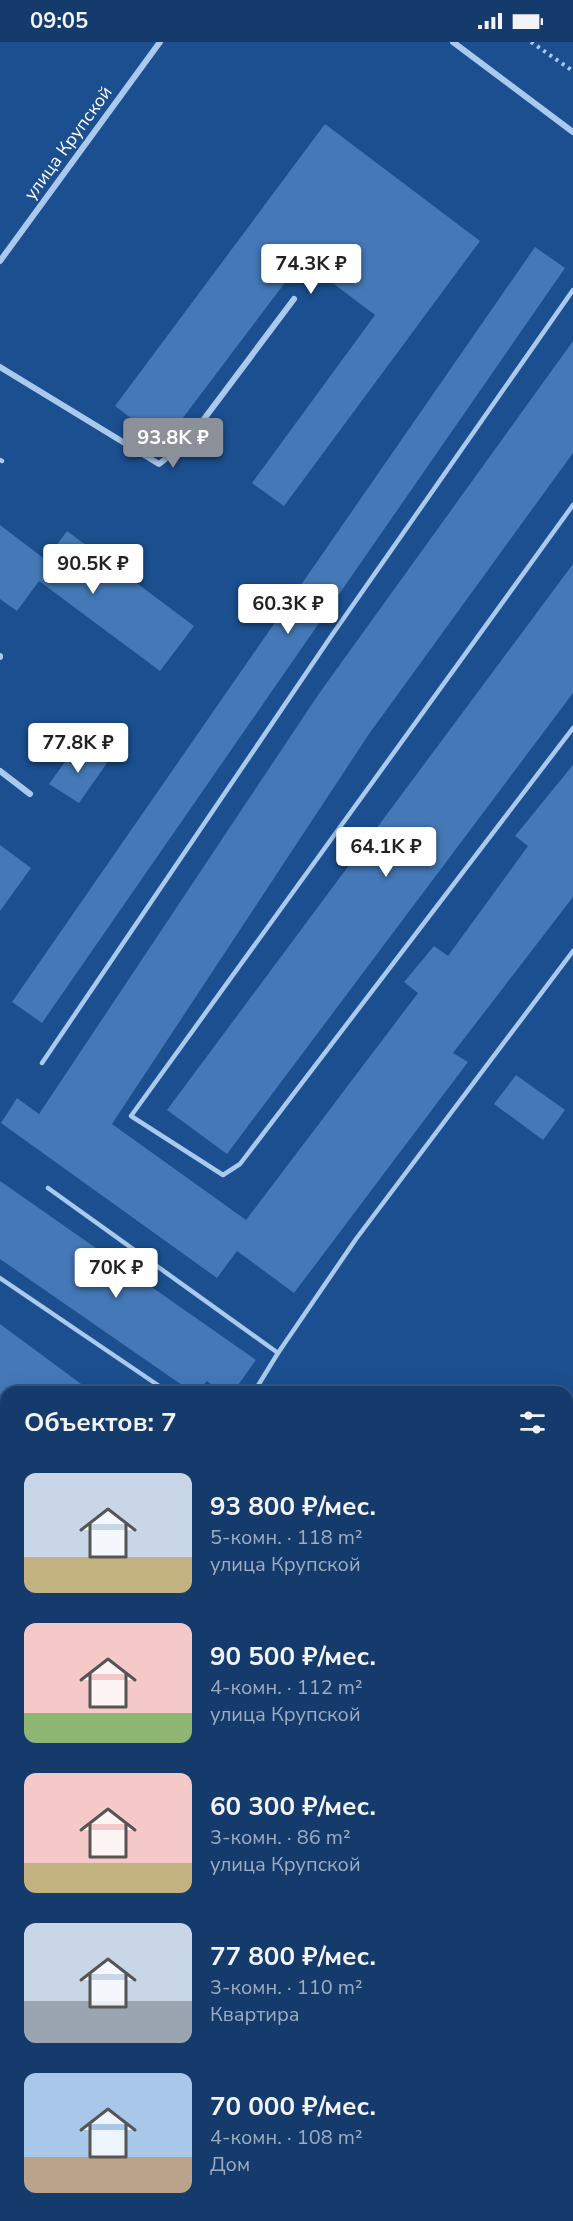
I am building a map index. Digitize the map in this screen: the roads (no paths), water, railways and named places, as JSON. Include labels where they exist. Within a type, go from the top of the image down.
[{"type":"street","name":"улица Крупской","points":[[0,261],[160,42]]},
{"type":"street","points":[[453,42],[573,132]]},
{"type":"street","points":[[0,367],[159,464],[186,443],[294,299]]},
{"type":"street","points":[[0,771],[30,794]]},
{"type":"lane","points":[[42,1063],[332,635],[573,290]]},
{"type":"lane","points":[[573,505],[131,1116],[223,1175],[240,1164],[573,729]]},
{"type":"lane","points":[[258,1386],[356,1239],[573,953]]},
{"type":"lane","points":[[48,1188],[278,1353]]},
{"type":"lane","points":[[0,1278],[159,1386]]}]
